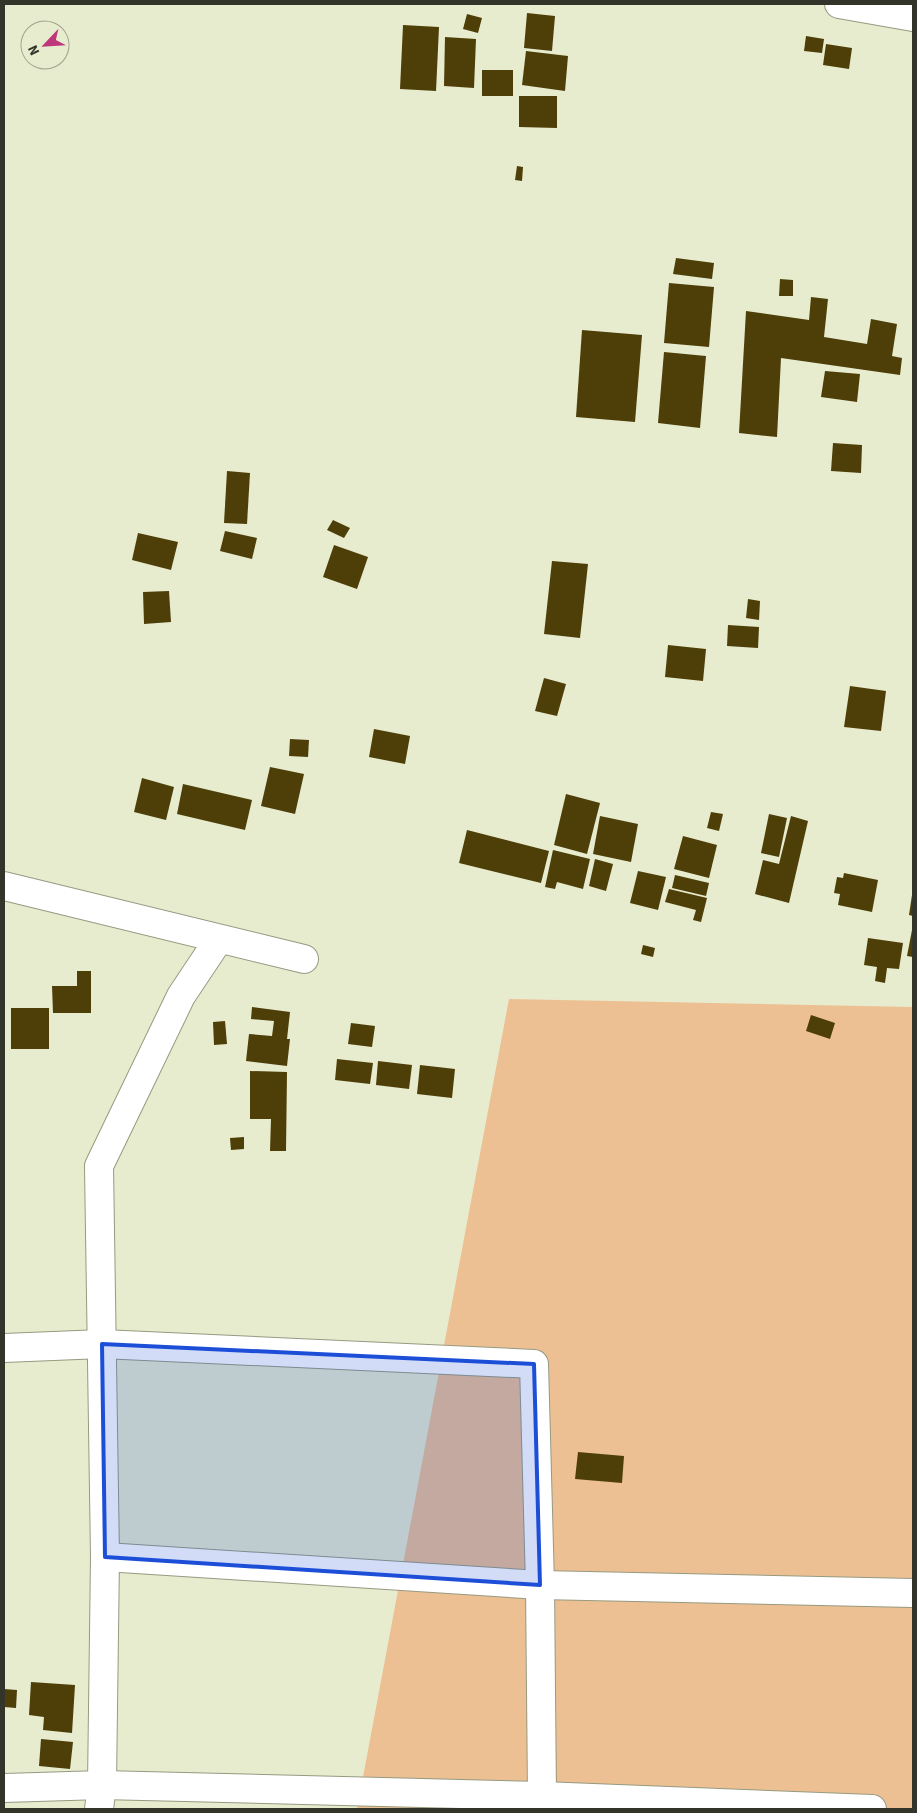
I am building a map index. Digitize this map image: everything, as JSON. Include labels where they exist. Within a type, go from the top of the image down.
[{"type":"street","points":[[838,4],[913,17]]},
{"type":"street","points":[[4,886],[304,959]]},
{"type":"street","points":[[100,1797],[105,1557],[99,1166],[181,996],[220,939]]},
{"type":"street","points":[[4,1348],[102,1344],[534,1364],[540,1585],[542,1796]]},
{"type":"street","points":[[105,1557],[540,1585],[913,1593]]},
{"type":"street","points":[[4,1788],[100,1797],[542,1796],[872,1809]]},
{"type":"highlighted area","points":[[102,1344],[534,1364],[540,1585],[105,1557]]},
{"type":"shaded area","points":[[509,999],[913,1007],[913,1809],[357,1809]]},
{"type":"building","points":[[527,13],[555,16],[552,51],[524,48]]},
{"type":"building","points":[[467,14],[482,18],[478,33],[463,29]]},
{"type":"building","points":[[403,25],[439,27],[436,91],[400,89]]},
{"type":"building","points":[[806,36],[824,39],[822,53],[804,51]]},
{"type":"building","points":[[445,37],[476,39],[474,88],[444,86]]},
{"type":"building","points":[[826,44],[852,48],[849,69],[823,65]]},
{"type":"building","points":[[526,51],[568,56],[565,91],[522,85]]},
{"type":"building","points":[[482,70],[513,70],[513,96],[482,96]]},
{"type":"building","points":[[519,96],[557,96],[557,128],[519,127]]},
{"type":"building","points":[[517,166],[523,167],[522,181],[515,180]]},
{"type":"building","points":[[676,258],[714,263],[712,279],[673,274]]},
{"type":"building","points":[[780,279],[793,280],[793,296],[779,296]]},
{"type":"building","points":[[669,283],[714,287],[709,347],[664,343]]},
{"type":"building","points":[[811,297],[828,299],[824,337],[867,344],[871,319],[897,324],[892,356],[902,358],[900,375],[781,358],[777,437],[739,433],[746,311],[809,320]]},
{"type":"building","points":[[582,330],[642,335],[635,422],[576,417]]},
{"type":"building","points":[[664,352],[706,356],[700,428],[658,423]]},
{"type":"building","points":[[825,371],[860,374],[857,402],[821,397]]},
{"type":"building","points":[[833,443],[862,445],[861,473],[831,471]]},
{"type":"building","points":[[227,471],[250,473],[247,524],[224,523]]},
{"type":"building","points":[[333,520],[350,528],[344,538],[327,530]]},
{"type":"building","points":[[225,531],[257,538],[252,559],[220,551]]},
{"type":"building","points":[[138,533],[178,542],[171,570],[132,560]]},
{"type":"building","points":[[334,545],[368,557],[357,589],[323,577]]},
{"type":"building","points":[[552,561],[588,564],[580,638],[544,634]]},
{"type":"building","points":[[169,591],[171,622],[144,624],[143,592]]},
{"type":"building","points":[[748,599],[760,601],[759,620],[746,618]]},
{"type":"building","points":[[728,625],[759,627],[758,648],[727,646]]},
{"type":"building","points":[[668,645],[706,649],[703,681],[665,677]]},
{"type":"building","points":[[544,678],[566,684],[557,716],[535,711]]},
{"type":"building","points":[[850,686],[886,691],[881,731],[844,727]]},
{"type":"building","points":[[374,729],[410,736],[405,764],[369,757]]},
{"type":"building","points":[[290,739],[309,740],[308,757],[289,756]]},
{"type":"building","points":[[270,767],[304,774],[295,814],[261,806]]},
{"type":"building","points":[[142,778],[174,787],[166,820],[134,812]]},
{"type":"building","points":[[183,784],[252,800],[245,830],[177,814]]},
{"type":"building","points":[[566,794],[600,803],[587,854],[554,845]]},
{"type":"building","points":[[711,812],[723,814],[719,831],[707,828]]},
{"type":"building","points":[[769,814],[787,818],[779,857],[761,853]]},
{"type":"building","points":[[600,816],[638,824],[631,862],[593,854]]},
{"type":"building","points":[[791,816],[808,821],[789,903],[755,894],[763,860],[779,864]]},
{"type":"building","points":[[467,830],[549,851],[541,883],[459,863]]},
{"type":"building","points":[[683,836],[717,845],[709,878],[674,869]]},
{"type":"building","points":[[553,850],[590,859],[583,889],[557,882],[555,889],[545,887]]},
{"type":"building","points":[[595,859],[613,864],[606,891],[589,886]]},
{"type":"building","points":[[638,871],[666,877],[658,910],[630,903]]},
{"type":"building","points":[[844,873],[878,880],[872,912],[838,905],[840,894],[834,893],[837,877],[843,878]]},
{"type":"building","points":[[675,875],[709,883],[706,896],[672,888]]},
{"type":"building","points":[[669,889],[707,898],[701,922],[693,920],[696,910],[665,902]]},
{"type":"building","points":[[913,895],[913,916],[909,915]]},
{"type":"building","points":[[913,930],[913,957],[907,956]]},
{"type":"building","points":[[868,938],[903,943],[899,969],[887,968],[885,983],[875,981],[877,967],[864,965]]},
{"type":"building","points":[[643,945],[655,948],[653,957],[641,954]]},
{"type":"building","points":[[77,971],[91,971],[91,1013],[53,1013],[52,986],[77,986]]},
{"type":"building","points":[[252,1007],[290,1012],[287,1066],[246,1061],[249,1034],[272,1036],[274,1021],[251,1019]]},
{"type":"building","points":[[11,1008],[49,1008],[49,1049],[11,1049]]},
{"type":"building","points":[[811,1015],[835,1023],[830,1039],[806,1031]]},
{"type":"building","points":[[225,1021],[227,1044],[214,1045],[213,1022]]},
{"type":"building","points":[[351,1023],[375,1026],[372,1047],[348,1044]]},
{"type":"building","points":[[337,1059],[373,1063],[370,1084],[335,1080]]},
{"type":"building","points":[[378,1061],[412,1065],[409,1089],[376,1085]]},
{"type":"building","points":[[420,1065],[455,1069],[452,1098],[417,1094]]},
{"type":"building","points":[[250,1071],[287,1072],[286,1151],[270,1151],[271,1119],[250,1119]]},
{"type":"building","points":[[244,1137],[244,1149],[231,1150],[230,1138]]},
{"type":"building","points":[[578,1452],[624,1456],[622,1483],[575,1479]]},
{"type":"building","points":[[31,1682],[75,1685],[72,1733],[43,1730],[44,1717],[29,1715]]},
{"type":"building","points":[[4,1689],[17,1690],[16,1708],[4,1707]]},
{"type":"building","points":[[41,1739],[73,1742],[70,1769],[39,1766]]}]
